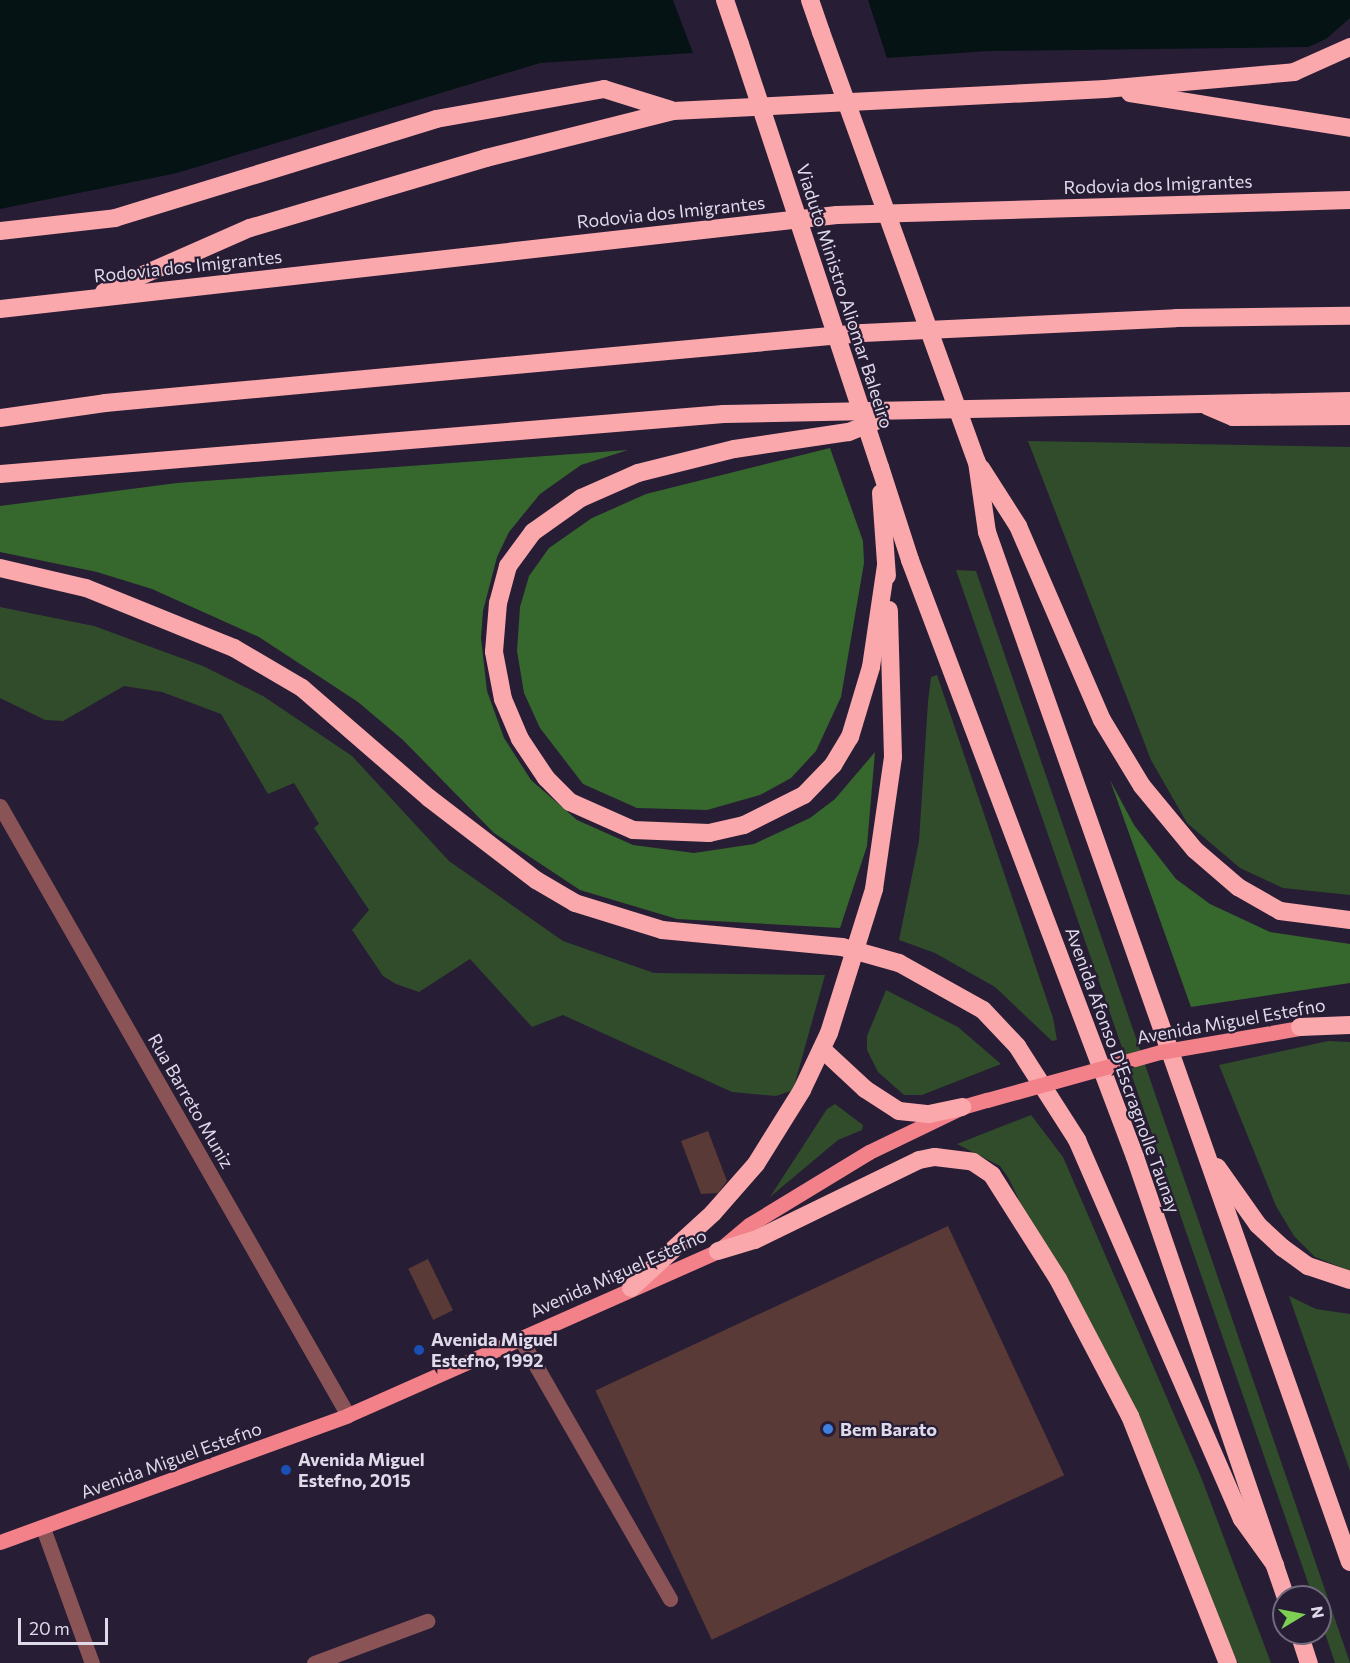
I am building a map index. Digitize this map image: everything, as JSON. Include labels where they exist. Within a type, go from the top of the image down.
[{"type":"highway","name":"Viaduto Ministro Aliomar Baleeiro","points":[[725,0],[910,560]]},
{"type":"highway","points":[[810,0],[976,462],[987,532],[1350,1562]]},
{"type":"highway","points":[[92,298],[250,228],[486,158],[673,111],[1105,89],[1294,72],[1350,47]]},
{"type":"highway","points":[[0,231],[116,218],[448,117],[604,89],[673,111]]},
{"type":"highway","points":[[1105,89],[1350,128]]},
{"type":"highway","name":"Rodovia dos Imigrantes","points":[[0,309],[837,215],[1350,200]]},
{"type":"highway","points":[[0,418],[117,402],[863,333],[1176,318],[1350,316]]},
{"type":"highway","points":[[0,474],[724,414],[1197,402],[1350,401]]},
{"type":"highway","points":[[1197,402],[1233,417],[1350,416]]},
{"type":"highway","points":[[886,566],[871,667],[850,737],[833,765],[804,795],[753,822],[709,833],[675,833],[633,830],[602,819],[570,802],[546,778],[503,699],[494,652],[498,603],[508,566],[533,532],[581,498],[639,473],[734,448],[848,432],[906,409]]},
{"type":"highway","points":[[976,462],[1018,526],[1102,720],[1142,786],[1195,850],[1238,887],[1280,911],[1350,920]]},
{"type":"highway","points":[[630,1288],[713,1213],[756,1164],[826,1041],[874,889],[893,757],[880,467]]},
{"type":"highway","name":"Avenida Afonso D'Escragnolle Taunay","points":[[910,560],[1135,1156],[1282,1585]]},
{"type":"highway","points":[[0,568],[86,588],[234,648],[302,688],[429,798],[536,880],[575,903],[662,930],[842,947],[899,963],[983,1010],[1017,1046],[1077,1140],[1242,1519],[1275,1565]]},
{"type":"highway","points":[[1300,1028],[1350,1025]]},
{"type":"highway","points":[[826,1041],[865,1089],[899,1111],[929,1114],[962,1107]]},
{"type":"highway","points":[[1205,1151],[1258,1224],[1283,1248],[1308,1266],[1350,1280]]},
{"type":"highway","points":[[718,1251],[755,1240],[919,1160],[956,1159],[973,1162],[992,1175],[1058,1279],[1130,1416],[1228,1663]]},
{"type":"highway","points":[[1303,1645],[1309,1663]]},
{"type":"main road","name":"Avenida Miguel Estefno","points":[[0,1542],[348,1415],[630,1288],[718,1251],[748,1225],[825,1176],[962,1107],[1150,1054],[1350,1020]]},
{"type":"street","name":"Rua Barreto Muniz","points":[[0,806],[348,1415]]},
{"type":"street","points":[[520,1338],[670,1599]]},
{"type":"street","points":[[43,1528],[92,1663]]},
{"type":"street","points":[[314,1663],[427,1621]]},
{"type":"green space","points":[[1028,441],[1350,447],[1350,895],[1283,888],[1240,868],[1187,823],[1151,760]]},
{"type":"green space","points":[[830,448],[863,541],[864,563],[841,697],[816,751],[791,778],[760,795],[707,810],[637,808],[583,784],[540,728],[524,693],[517,651],[520,607],[529,576],[549,548],[592,518],[646,494]]},
{"type":"green space","points":[[628,450],[581,465],[540,494],[509,532],[497,557],[483,611],[481,638],[487,691],[504,738],[531,780],[577,820],[633,845],[694,853],[754,844],[810,818],[835,799],[875,752],[867,846],[840,928],[677,919],[580,890],[494,833],[403,740],[358,702],[259,637],[152,589],[97,572],[0,552],[0,506],[177,483]]},
{"type":"green space","points":[[956,570],[976,571],[1323,1585],[1309,1585]]},
{"type":"green space","points":[[0,607],[94,626],[203,666],[263,696],[352,756],[449,861],[563,941],[654,973],[825,975],[793,1090],[776,1096],[732,1092],[563,1015],[532,1027],[470,959],[419,992],[396,984],[383,976],[352,930],[369,910],[314,828],[319,824],[294,783],[268,794],[221,714],[162,692],[124,686],[63,721],[45,720],[0,698]]},
{"type":"green space","points":[[937,675],[1053,1018],[1057,1040],[1052,1041],[995,987],[935,953],[899,940],[919,841],[928,702],[931,677]]},
{"type":"green space","points":[[1110,780],[1134,825],[1176,879],[1210,904],[1270,932],[1350,944],[1350,983],[1191,1007]]},
{"type":"green space","points":[[886,990],[958,1027],[1001,1064],[922,1095],[904,1095],[878,1072],[867,1050],[867,1036]]},
{"type":"green space","points":[[1328,1041],[1350,1042],[1350,1271],[1315,1257],[1294,1236],[1276,1206],[1219,1065]]},
{"type":"green space","points":[[835,1104],[863,1125],[862,1130],[838,1140],[770,1197],[827,1109]]},
{"type":"green space","points":[[1031,1115],[1063,1157],[1201,1477],[1271,1663],[1238,1663],[1009,1179],[1000,1166],[957,1144]]},
{"type":"green space","points":[[1289,1296],[1316,1309],[1350,1314],[1350,1471]]},
{"type":"green space","points":[[1332,1610],[1350,1663],[1335,1663],[1329,1645],[1332,1645]]},
{"type":"shaded area","points":[[0,0],[673,0],[693,53],[540,63],[177,173],[0,209]]},
{"type":"shaded area","points":[[868,0],[1350,0],[1350,18],[1326,39],[1308,47],[988,51],[887,58]]},
{"type":"building","points":[[708,1131],[727,1181],[718,1193],[701,1194],[681,1141]]},
{"type":"building","name":"Bem Barato","points":[[948,1226],[1064,1475],[712,1640],[595,1390]]},
{"type":"building","points":[[428,1259],[453,1310],[433,1320],[408,1269]]},
{"type":"place","name":"Avenida Miguel Estefno, 1992","points":[[419,1350]]},
{"type":"place","name":"Bem Barato","points":[[828,1429]]},
{"type":"place","name":"Avenida Miguel Estefno, 2015","points":[[286,1470]]}]
